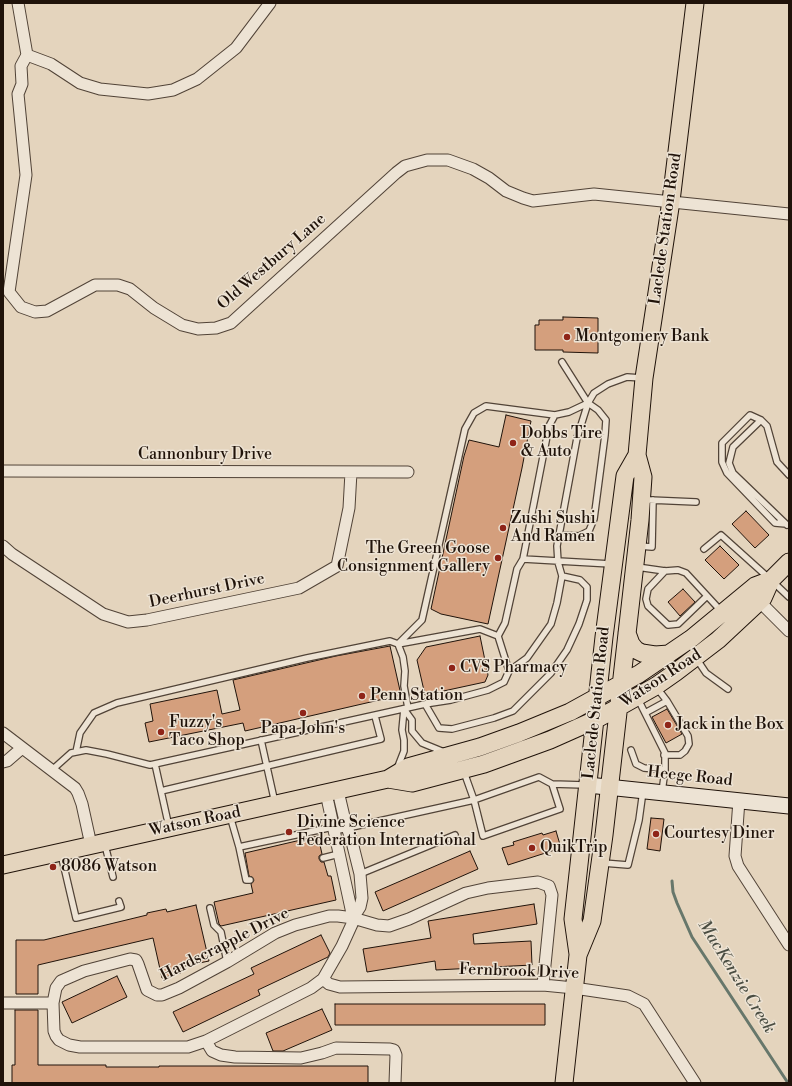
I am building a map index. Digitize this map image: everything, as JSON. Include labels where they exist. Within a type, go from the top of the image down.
[{"type":"main road","name":"Laclede Station Road","points":[[578,955],[592,921],[610,787],[637,546],[647,499],[637,454],[644,378],[671,201],[694,3]]},
{"type":"main road","name":"Laclede Station Road","points":[[564,1083],[578,955],[573,919],[595,720],[625,476],[637,454]]},
{"type":"main road","name":"Watson Road","points":[[391,777],[412,783],[463,770],[529,748],[595,720],[656,686],[696,658],[729,631],[760,602],[771,580],[789,562]]},
{"type":"main road","name":"Watson Road","points":[[3,865],[275,805],[391,777],[408,767],[452,755],[519,733],[565,714],[621,685],[669,654],[723,613],[755,586],[771,580]]},
{"type":"main road","points":[[627,633],[636,650],[642,653],[669,654]]},
{"type":"street","name":"Old Westbury Lane","points":[[18,3],[26,55],[21,66],[22,84],[18,94],[26,175],[9,292],[21,307],[35,312],[48,311],[94,285],[118,286],[130,289],[154,308],[182,325],[198,329],[216,328],[231,323],[396,173],[405,166],[427,160],[448,160],[473,169],[489,178],[506,191],[533,201],[594,194],[789,214]]},
{"type":"street","points":[[26,55],[51,64],[80,84],[100,89],[148,94],[173,90],[197,79],[236,48],[270,3]]},
{"type":"street","name":"Cannonbury Drive","points":[[3,471],[408,472]]},
{"type":"street","name":"Deerhurst Drive","points":[[3,546],[12,554],[103,614],[128,622],[147,620],[299,588],[337,566],[349,508],[351,472]]},
{"type":"street","points":[[760,602],[789,631]]},
{"type":"street","points":[[3,733],[75,788],[98,844]]},
{"type":"street","points":[[3,762],[7,761],[22,748]]},
{"type":"street","name":"Heege Road","points":[[588,785],[789,806]]},
{"type":"street","points":[[332,792],[352,842],[360,874],[362,898],[360,907],[353,918],[342,946],[323,979],[311,988],[206,1041],[212,1051],[221,1055],[235,1057],[301,1058],[336,1048],[390,1049],[394,1050],[396,1055],[395,1083]]},
{"type":"street","points":[[332,792],[333,829],[353,918]]},
{"type":"street","points":[[739,800],[735,856],[738,866],[789,945]]},
{"type":"street","name":"Hardscrapple Drive","points":[[206,1041],[188,1047],[80,1048],[69,1045],[59,1040],[54,1031],[53,1003],[56,988],[61,981],[84,971],[130,959],[136,960],[147,990],[157,995],[162,995],[179,988],[227,962],[270,936],[295,925],[330,916],[353,918],[369,923],[389,926],[408,920],[466,893],[488,888],[538,882],[549,886],[552,895],[543,985]]},
{"type":"street","name":"Fernbrook Drive","points":[[323,979],[329,984],[340,987],[543,985],[628,996],[644,1004],[695,1083]]},
{"type":"street","points":[[3,1003],[53,1003]]},
{"type":"lane","points":[[559,535],[579,536],[589,531],[594,519],[606,420],[598,410],[588,403],[562,362]]},
{"type":"lane","points":[[52,770],[71,753],[86,750],[150,765],[156,764],[406,708],[451,700],[488,690],[504,682],[509,671],[527,658],[550,624],[557,603],[562,576],[558,562],[557,546],[577,438],[588,403],[594,393],[608,384],[627,376],[644,378]]},
{"type":"lane","points":[[398,644],[422,620],[465,429],[474,413],[486,406],[555,415],[569,412],[588,403]]},
{"type":"lane","points":[[509,671],[498,636],[506,623],[517,569],[523,559],[548,426],[555,415]]},
{"type":"lane","points":[[788,524],[775,523],[727,473],[722,462],[722,443],[750,415],[761,420],[767,426],[776,462],[789,475]]},
{"type":"lane","points":[[761,420],[733,447],[729,463],[733,473],[788,524]]},
{"type":"lane","points":[[647,499],[696,502]]},
{"type":"lane","points":[[704,549],[721,535],[789,597]]},
{"type":"lane","points":[[523,559],[614,564]]},
{"type":"lane","points":[[635,567],[665,571],[678,570],[686,573],[723,613]]},
{"type":"lane","points":[[665,571],[648,589],[646,599],[648,606],[668,625],[678,624],[707,596]]},
{"type":"lane","points":[[425,704],[439,728],[452,729],[494,718],[513,711],[551,673],[567,650],[579,624],[587,600],[587,587],[580,580],[562,576]]},
{"type":"lane","points":[[76,752],[80,733],[94,713],[118,703],[390,640],[398,644],[480,629],[498,636]]},
{"type":"lane","points":[[391,777],[404,751],[402,730],[406,708],[404,686],[405,671],[403,657],[398,644]]},
{"type":"lane","points":[[696,658],[706,673],[728,689]]},
{"type":"lane","points":[[656,686],[688,736],[689,744],[685,751],[680,755],[664,756]]},
{"type":"lane","points":[[637,697],[665,753],[665,770],[662,792]]},
{"type":"lane","points":[[645,713],[667,701]]},
{"type":"lane","points":[[406,708],[412,720],[412,731],[422,743],[452,755]]},
{"type":"lane","points":[[161,791],[381,739],[375,716]]},
{"type":"lane","points":[[261,740],[275,805]]},
{"type":"lane","points":[[631,750],[636,764],[644,768],[665,770]]},
{"type":"lane","points":[[156,764],[169,828]]},
{"type":"lane","points":[[463,770],[474,800],[482,836],[560,809],[552,784]]},
{"type":"lane","points":[[239,847],[333,829],[347,828],[474,800],[539,777],[552,784],[588,785]]},
{"type":"lane","points":[[600,862],[628,865],[639,820],[643,790]]},
{"type":"lane","points":[[230,815],[246,880],[250,880]]},
{"type":"lane","points":[[360,874],[455,835]]},
{"type":"lane","points":[[98,844],[113,877]]},
{"type":"lane","points":[[60,852],[76,918],[121,907],[119,901]]},
{"type":"lane","points":[[323,858],[339,854]]},
{"type":"lane","points":[[210,908],[214,925],[221,932],[227,962]]},
{"type":"building","name":"Montgomery Bank","points":[[563,317],[598,318],[598,353],[563,352],[563,350],[535,350],[535,325],[539,325],[539,320],[563,320]]},
{"type":"building","points":[[506,415],[531,421],[488,624],[441,614],[431,609],[464,456],[469,440],[499,447]]},
{"type":"building","points":[[746,511],[769,535],[755,548],[732,524]]},
{"type":"building","points":[[720,546],[739,565],[724,579],[705,560]]},
{"type":"building","points":[[683,589],[695,602],[680,616],[668,602]]},
{"type":"building","name":"CVS Pharmacy","points":[[480,636],[488,675],[485,682],[425,695],[417,660],[426,647]]},
{"type":"building","points":[[390,646],[401,695],[245,731],[243,723],[149,742],[145,723],[153,721],[150,704],[217,690],[222,714],[240,710],[233,680],[336,656]]},
{"type":"building","name":"Jack in the Box","points":[[667,709],[682,734],[666,743],[652,717]]},
{"type":"building","name":"Courtesy Diner","points":[[651,818],[664,819],[660,851],[647,849]]},
{"type":"building","name":"QuikTrip","points":[[556,831],[561,848],[508,865],[502,848],[514,845],[513,842],[542,833],[543,835]]},
{"type":"building","points":[[318,836],[322,854],[319,856],[319,859],[321,862],[324,862],[328,876],[331,876],[336,900],[221,926],[219,924],[214,902],[253,893],[251,884],[254,880],[249,876],[245,853]]},
{"type":"building","points":[[470,851],[478,869],[383,911],[375,892]]},
{"type":"building","points":[[534,904],[537,924],[473,934],[474,944],[531,941],[532,965],[436,970],[435,961],[367,972],[363,949],[431,938],[428,921]]},
{"type":"building","points":[[196,905],[209,961],[180,967],[181,973],[162,978],[153,938],[38,965],[38,994],[16,994],[16,940],[44,940],[147,915],[147,913],[166,909],[167,912]]},
{"type":"building","points":[[321,935],[330,953],[328,957],[258,990],[260,995],[183,1032],[173,1012],[254,974],[251,968]]},
{"type":"building","points":[[117,976],[127,997],[72,1023],[62,1002]]},
{"type":"building","points":[[335,1004],[545,1004],[545,1025],[335,1025]]},
{"type":"building","points":[[322,1009],[332,1030],[283,1051],[273,1051],[266,1033]]},
{"type":"building","points":[[15,1010],[38,1010],[38,1065],[106,1065],[106,1067],[368,1066],[368,1083],[12,1083],[12,1065],[15,1065]]},
{"type":"waterway","name":"MacKenzie Creek","points":[[672,881],[673,892],[692,937],[788,1083]]},
{"type":"place","name":"Montgomery Bank","points":[[567,337]]},
{"type":"place","name":"Dobbs Tire & Auto","points":[[513,443]]},
{"type":"place","name":"Zushi Sushi And Ramen","points":[[503,528]]},
{"type":"place","name":"The Green Goose Consignment Gallery","points":[[498,558]]},
{"type":"place","name":"CVS Pharmacy","points":[[452,668]]},
{"type":"place","name":"Penn Station","points":[[362,696]]},
{"type":"place","name":"Papa John's","points":[[303,713]]},
{"type":"place","name":"Jack in the Box","points":[[668,725]]},
{"type":"place","name":"Fuzzy's Taco Shop","points":[[161,732]]},
{"type":"place","name":"Divine Science Federation International","points":[[289,832]]},
{"type":"place","name":"Courtesy Diner","points":[[656,834]]},
{"type":"place","name":"QuikTrip","points":[[532,848]]},
{"type":"place","name":"8086 Watson","points":[[53,867]]}]
